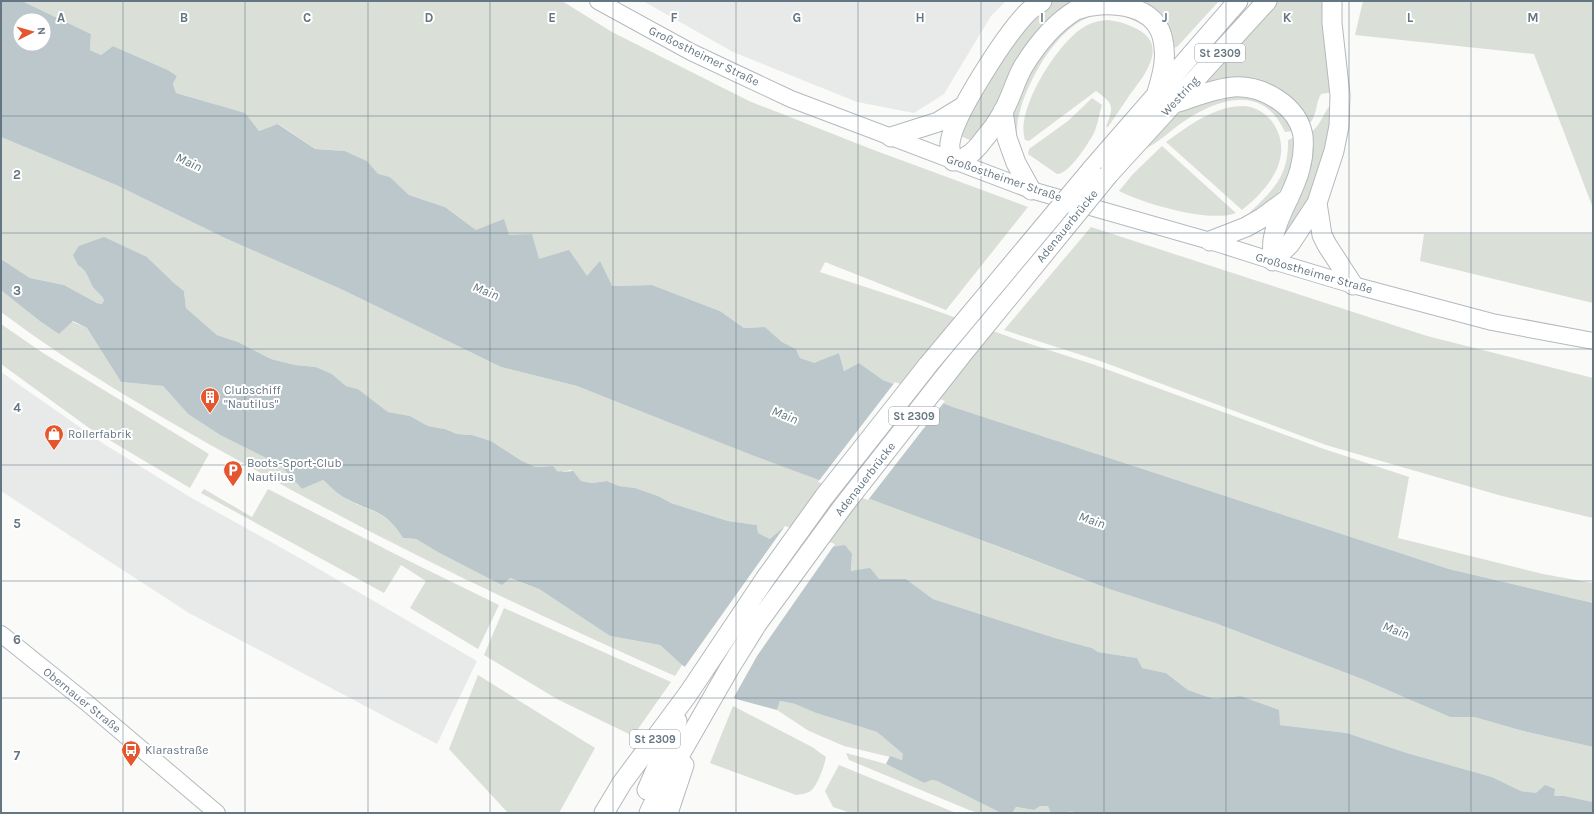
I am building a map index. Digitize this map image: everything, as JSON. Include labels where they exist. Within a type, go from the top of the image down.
[{"type":"highway","points":[[1042,1],[1028,12],[1011,31],[964,106],[954,128],[950,142],[949,151],[953,161],[966,157],[975,150],[989,133],[1003,111],[1023,69],[1040,41],[1063,19],[1078,8],[1097,2],[1118,1],[1138,7],[1154,19],[1162,35],[1165,52],[1163,72],[1164,100],[1235,87],[1253,89],[1268,94],[1282,102],[1295,116],[1303,134],[1304,153],[1273,240],[1273,262]]},
{"type":"highway","name":"Westring","points":[[1164,100],[1238,1]]},
{"type":"highway","name":"Westring","points":[[1100,172],[1164,100],[1268,1]]},
{"type":"highway","points":[[1273,262],[1290,244],[1317,203],[1334,150],[1339,126],[1340,95],[1332,23],[1332,1]]},
{"type":"highway","points":[[891,137],[938,122],[964,106]]},
{"type":"highway","points":[[1003,111],[1007,138],[1016,163],[1032,190]]},
{"type":"highway","name":"Adenauerbrücke","points":[[688,694],[765,579],[824,497],[928,365],[1100,172]]},
{"type":"highway","name":"Adenauerbrücke","points":[[699,722],[729,668],[757,624],[844,505],[964,352],[1100,172]]},
{"type":"highway","points":[[1210,241],[1251,224],[1262,218],[1289,198]]},
{"type":"highway","points":[[1317,203],[1322,235],[1353,285]]},
{"type":"highway","points":[[636,813],[661,760],[688,694]]},
{"type":"highway","name":"St 2309","points":[[604,813],[622,783],[688,694]]},
{"type":"highway","points":[[648,813],[699,722]]},
{"type":"highway","name":"St 2309","points":[[668,813],[699,722]]},
{"type":"main road","name":"Großostheimer Straße","points":[[598,1],[691,52],[792,99],[1032,190],[1210,241],[1273,262],[1353,285],[1492,322],[1593,341]]},
{"type":"main road","name":"Obernauer Straße","points":[[1,634],[87,703],[217,813]]},
{"type":"shaded area","points":[[22,1],[562,1],[612,32],[749,101],[871,149],[1028,207],[946,310],[825,262],[820,272],[1095,365],[1321,448],[1409,477],[1398,538],[1543,574],[1593,583],[1593,603],[1449,569],[953,407],[883,380],[859,363],[844,371],[839,353],[814,364],[800,358],[796,349],[782,342],[765,327],[744,328],[720,311],[652,285],[612,286],[539,259],[509,235],[476,230],[445,207],[409,195],[390,177],[378,175],[367,161],[345,151],[315,149],[279,124],[259,131],[244,113],[176,93],[173,84],[177,76],[168,70],[113,46],[101,55],[90,50],[91,34],[52,15],[52,12],[45,12]]},
{"type":"shaded area","points":[[643,1],[1006,1],[991,16],[944,94],[914,113],[857,102],[733,52]]},
{"type":"shaded area","points":[[1050,1],[1072,1],[1057,11],[1041,28],[993,114],[972,141],[958,135],[1010,42]]},
{"type":"shaded area","points":[[1143,1],[1219,1],[1177,47],[1173,48],[1154,9]]},
{"type":"shaded area","points":[[1277,1],[1326,1],[1334,92],[1321,94],[1313,119],[1307,125],[1298,108],[1287,95],[1262,81],[1238,78],[1205,86],[1203,82]]},
{"type":"shaded area","points":[[1363,1],[1593,1],[1593,208],[1534,54],[1355,35]]},
{"type":"shaded area","points":[[1127,8],[1149,29],[1121,15],[1103,14],[1088,18],[1074,26],[1061,37],[1050,50],[1031,82],[1025,97],[1019,114],[1017,138],[1012,125],[1014,109],[1027,71],[1071,17]]},
{"type":"shaded area","points":[[1107,20],[1123,23],[1137,29],[1147,36],[1152,44],[1153,53],[1151,62],[1141,80],[1108,127],[1106,127],[1111,106],[1106,99],[1096,91],[1029,141],[1025,140],[1024,127],[1026,112],[1032,95],[1051,61],[1062,47],[1084,27],[1098,21]]},
{"type":"shaded area","points":[[1216,95],[1270,99],[1294,131],[1285,132],[1276,117],[1266,107],[1254,101],[1227,101],[1199,112],[1156,143],[1145,149],[1144,146],[1175,116],[1190,106]]},
{"type":"shaded area","points":[[1092,98],[1102,105],[1094,133],[1083,151],[1067,169],[1062,173],[1057,174],[1028,154],[1029,149],[1068,121]]},
{"type":"shaded area","points":[[1336,100],[1335,119],[1309,204],[1290,237],[1282,232],[1311,132],[1318,125],[1328,108]]},
{"type":"shaded area","points":[[1244,106],[1257,109],[1270,119],[1279,135],[1281,148],[1280,159],[1276,171],[1261,192],[1242,210],[1166,142],[1193,123],[1212,113],[1223,109]]},
{"type":"shaded area","points":[[1,137],[116,185],[227,239],[343,290],[501,367],[577,386],[1109,589],[1215,623],[1362,679],[1450,717],[1474,717],[1523,731],[1593,747],[1593,802],[1565,796],[1554,796],[1521,791],[1492,777],[1407,753],[1347,733],[1280,725],[1240,696],[1214,699],[1188,690],[1166,673],[1141,668],[1137,658],[1098,652],[1092,648],[1055,638],[933,599],[906,579],[879,579],[851,572],[852,554],[832,547],[770,539],[758,533],[757,525],[728,521],[671,503],[658,496],[635,488],[619,486],[607,481],[592,483],[581,481],[571,470],[558,473],[553,466],[536,467],[522,461],[491,441],[472,435],[457,434],[445,429],[428,426],[410,416],[388,412],[358,389],[346,386],[332,374],[316,367],[295,365],[271,359],[238,342],[217,335],[186,308],[184,291],[147,257],[82,267],[92,285],[102,296],[104,300],[102,304],[97,303],[64,285],[30,278],[1,259]]},
{"type":"shaded area","points":[[1296,137],[1296,145],[1290,171],[1282,187],[1270,202],[1249,216],[1250,212],[1273,189],[1283,172],[1288,152],[1288,140]]},
{"type":"shaded area","points":[[1162,146],[1236,213],[1210,216],[1177,211],[1144,201],[1119,191],[1133,174]]},
{"type":"shaded area","points":[[1091,227],[1427,336],[1593,378],[1593,518],[1502,496],[1326,445],[1103,362],[1004,330]]},
{"type":"shaded area","points":[[1424,234],[1593,234],[1593,303],[1420,261]]},
{"type":"shaded area","points":[[1,290],[9,295],[87,328],[121,382],[163,386],[188,414],[220,435],[280,465],[302,489],[323,480],[342,496],[383,516],[390,521],[403,538],[416,539],[436,551],[539,589],[610,636],[660,645],[682,665],[675,676],[511,601],[402,548],[212,446],[89,373],[1,312]]},
{"type":"shaded area","points":[[1,324],[43,353],[209,454],[190,488],[89,428],[1,364]]},
{"type":"shaded area","points":[[1,372],[104,444],[190,497],[305,561],[477,661],[437,744],[189,613],[1,491]]},
{"type":"shaded area","points":[[204,489],[252,517],[268,489],[499,605],[478,649],[410,608],[426,581],[401,565],[384,593],[201,493]]},
{"type":"shaded area","points":[[504,608],[671,682],[633,736],[557,699],[484,655]]},
{"type":"shaded area","points":[[478,675],[595,748],[559,813],[508,813],[449,749]]},
{"type":"shaded area","points":[[780,701],[795,704],[816,713],[877,732],[903,754],[903,760],[844,746],[809,731],[777,710]]},
{"type":"shaded area","points":[[733,706],[812,747],[826,757],[820,777],[812,790],[807,793],[796,795],[710,763]]},
{"type":"shaded area","points":[[846,753],[886,764],[924,783],[932,780],[937,781],[1001,813],[979,813],[969,810],[849,760]]},
{"type":"shaded area","points":[[839,765],[956,813],[851,813],[833,807],[825,791]]},
{"type":"shaded area","points":[[1039,806],[1049,806],[1051,813],[1012,813],[1016,807],[1034,810]]},
{"type":"water","name":"Main","points":[[1,1],[22,1],[45,12],[12,12],[12,52],[52,52],[52,15],[91,34],[90,50],[101,55],[113,46],[168,70],[177,76],[173,84],[176,93],[245,113],[259,131],[278,124],[315,149],[345,151],[367,161],[378,174],[390,177],[409,195],[445,207],[476,230],[504,219],[509,235],[532,234],[539,259],[569,250],[587,276],[600,261],[612,286],[652,285],[720,311],[744,328],[765,327],[782,342],[796,349],[800,358],[814,363],[839,353],[844,371],[859,363],[883,380],[953,407],[1449,569],[1593,603],[1593,747],[1523,731],[1474,717],[1450,717],[1362,679],[1215,623],[1109,589],[752,455],[577,386],[501,367],[343,290],[227,239],[116,185],[1,137]]},
{"type":"water","points":[[104,237],[147,257],[184,291],[186,308],[217,335],[238,342],[271,359],[295,365],[316,367],[332,374],[346,386],[358,389],[388,412],[410,416],[428,426],[445,429],[457,434],[472,435],[491,441],[522,461],[536,467],[553,466],[558,472],[573,471],[581,481],[592,483],[607,481],[619,486],[635,488],[658,496],[671,503],[728,521],[757,525],[758,533],[770,539],[783,528],[832,547],[845,545],[852,554],[851,571],[870,568],[879,579],[906,579],[933,599],[1055,638],[1092,648],[1098,652],[1137,658],[1142,668],[1166,673],[1188,690],[1214,699],[1240,696],[1279,710],[1280,725],[1347,733],[1407,753],[1492,777],[1521,791],[1536,793],[1545,785],[1555,789],[1554,796],[1565,796],[1593,802],[1593,813],[1051,813],[1048,806],[1040,806],[1034,810],[1016,807],[1012,813],[1001,813],[937,781],[932,780],[924,783],[886,764],[890,756],[902,760],[903,754],[877,732],[816,713],[795,704],[780,701],[777,710],[736,699],[682,665],[660,645],[610,636],[539,589],[510,578],[502,585],[416,539],[403,538],[390,521],[377,512],[354,503],[342,496],[323,480],[302,489],[280,465],[220,435],[188,414],[163,386],[121,382],[87,328],[73,321],[59,334],[1,290],[1,259],[30,278],[64,285],[97,303],[102,304],[104,300],[103,298],[93,287],[73,255],[79,246]]},
{"type":"pier","points":[[895,382],[945,401],[868,500],[818,482]]},
{"type":"pier","points":[[785,526],[835,544],[757,656],[733,699],[684,668]]},
{"type":"place","name":"Clubschiff \"Nautilus\"","points":[[210,414]]},
{"type":"place","name":"Rollerfabrik","points":[[54,451]]},
{"type":"place","name":"Boots-Sport-Club Nautilus","points":[[233,487]]},
{"type":"place","name":"Klarastraße","points":[[131,767]]}]
